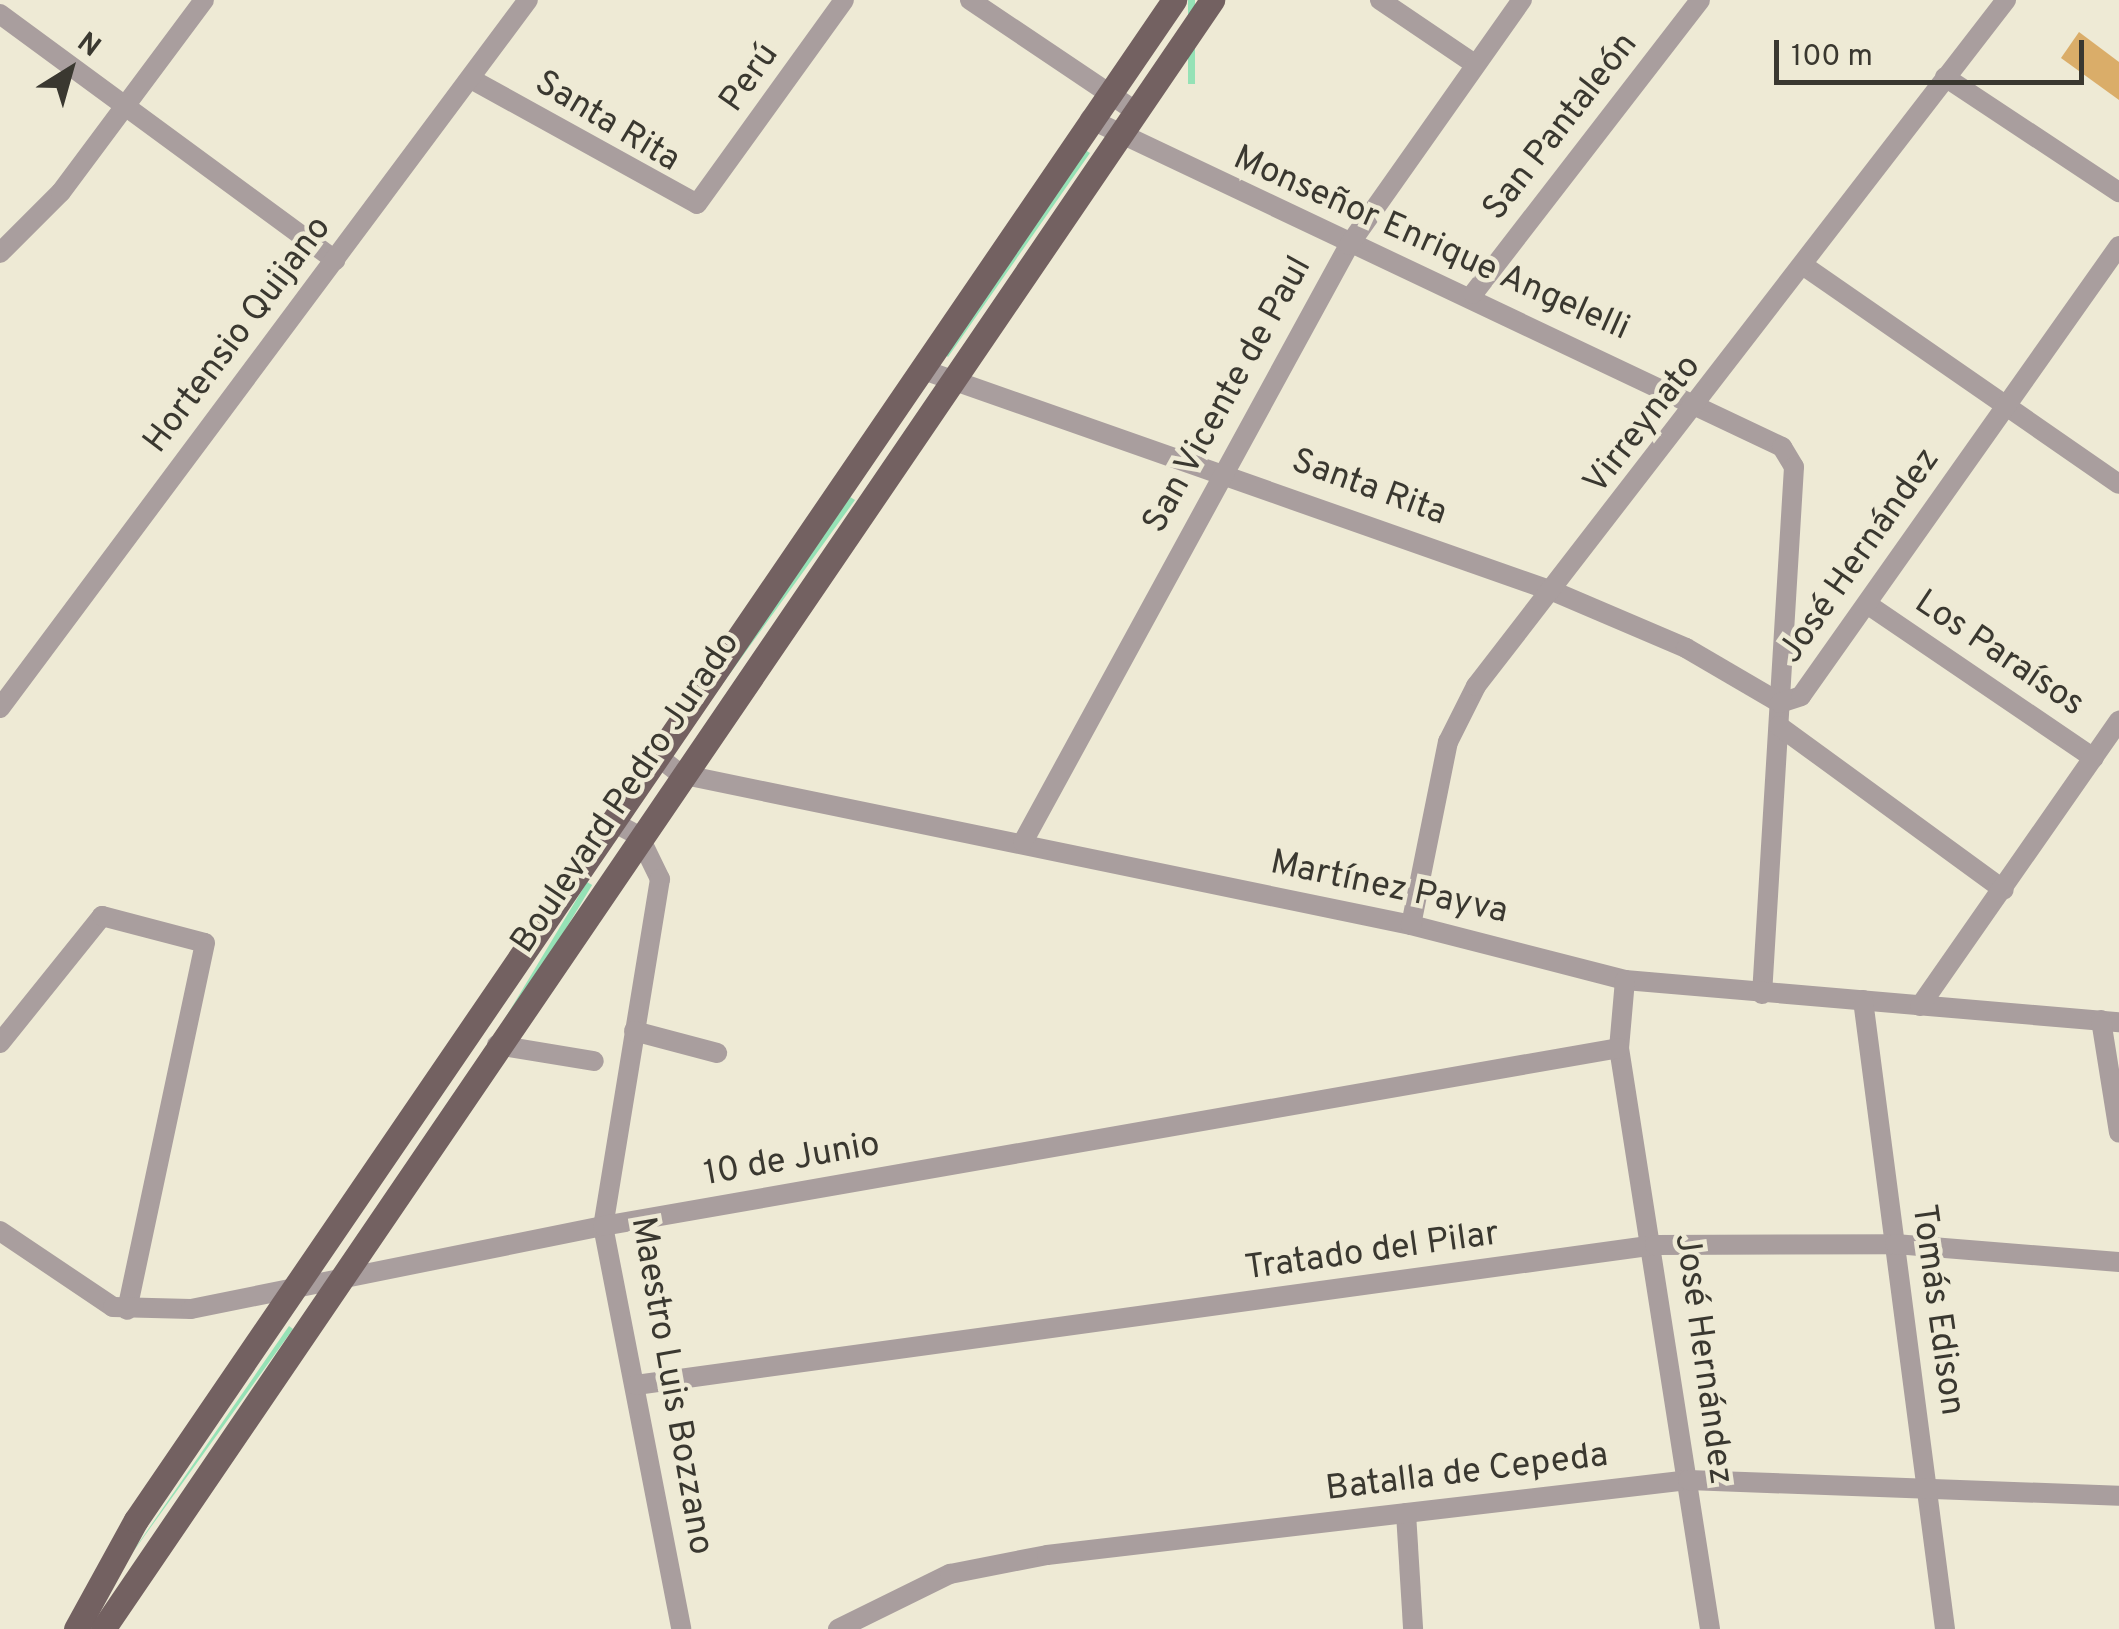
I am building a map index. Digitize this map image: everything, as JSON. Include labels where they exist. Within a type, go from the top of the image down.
[{"type":"main road","name":"Boulevard Pedro Jurado","points":[[76,1629],[104,1571],[300,1287],[611,821],[1174,0]]},
{"type":"main road","name":"Boulevard Pedro Jurado","points":[[103,1629],[128,1586],[348,1272],[946,381],[1212,0]]},
{"type":"main road","points":[[848,474],[872,491]]},
{"type":"main road","points":[[104,1571],[128,1586]]},
{"type":"street","points":[[0,253],[128,106],[204,0]]},
{"type":"street","name":"Hortensio Quijano","points":[[0,708],[528,0]]},
{"type":"street","name":"Perú","points":[[709,192],[844,0]]},
{"type":"street","points":[[970,0],[1134,110]]},
{"type":"street","points":[[1380,0],[1473,63]]},
{"type":"street","name":"San Vicente de Paul","points":[[1023,842],[1222,469],[1349,245],[1473,63],[1522,0]]},
{"type":"street","name":"San Pantaleón","points":[[1473,294],[1700,0]]},
{"type":"street","name":"Virreynato","points":[[1411,925],[1458,713],[1807,268],[1945,77],[2006,0]]},
{"type":"street","points":[[0,14],[335,260]]},
{"type":"street","points":[[1945,77],[2119,192]]},
{"type":"street","name":"Santa Rita","points":[[472,79],[678,202],[696,204],[709,192]]},
{"type":"street","name":"Monseñor Enrique Angelelli","points":[[1090,119],[1114,136],[1349,245],[1473,294],[1702,403],[1782,447],[1794,468],[1780,703]]},
{"type":"street","name":"José Hernández","points":[[1762,994],[1780,703],[1802,696],[2119,246]]},
{"type":"street","points":[[1807,268],[2119,484]]},
{"type":"street","name":"Santa Rita","points":[[921,368],[946,381],[1222,469],[1555,592],[1686,648],[1780,703]]},
{"type":"street","name":"Los Paraísos","points":[[1867,604],[2094,758]]},
{"type":"street","points":[[0,670],[16,687]]},
{"type":"street","points":[[1920,1006],[2119,721]]},
{"type":"street","points":[[1778,726],[2004,890]]},
{"type":"street","name":"Martínez Payva","points":[[656,755],[680,774],[1411,925],[1625,980],[2110,1021]]},
{"type":"street","points":[[611,821],[638,836]]},
{"type":"street","name":"Maestro Luis Bozzano","points":[[638,836],[660,878],[603,1226],[680,1629]]},
{"type":"street","points":[[0,1043],[102,916],[204,944],[127,1310]]},
{"type":"street","name":"José Hernández","points":[[1625,980],[1619,1048],[1654,1246],[1710,1629]]},
{"type":"street","name":"Tomás Edison","points":[[1862,1000],[1945,1629]]},
{"type":"street","points":[[2110,1021],[2119,1133]]},
{"type":"street","points":[[634,1031],[717,1052]]},
{"type":"street","points":[[497,1045],[594,1061]]},
{"type":"street","name":"10 de Junio","points":[[0,1231],[85,1292],[127,1310],[191,1308],[300,1287],[348,1272],[1619,1048]]},
{"type":"street","name":"Tratado del Pilar","points":[[636,1385],[1654,1246],[1896,1244],[2119,1262]]},
{"type":"street","name":"Batalla de Cepeda","points":[[838,1629],[950,1574],[1688,1480],[1927,1485],[2119,1496]]},
{"type":"street","points":[[1406,1513],[1413,1629]]},
{"type":"green space","points":[[1188,0],[1195,0],[1195,84],[1188,84]]},
{"type":"green space","points":[[1085,150],[1090,153],[948,357],[944,354]]},
{"type":"green space","points":[[850,497],[855,500],[695,722]]},
{"type":"green space","points":[[587,882],[592,885],[379,1239],[374,1236]]},
{"type":"green space","points":[[289,1326],[293,1329],[120,1570]]},
{"type":"building","points":[[2079,32],[2119,62],[2119,100],[2061,58]]}]
